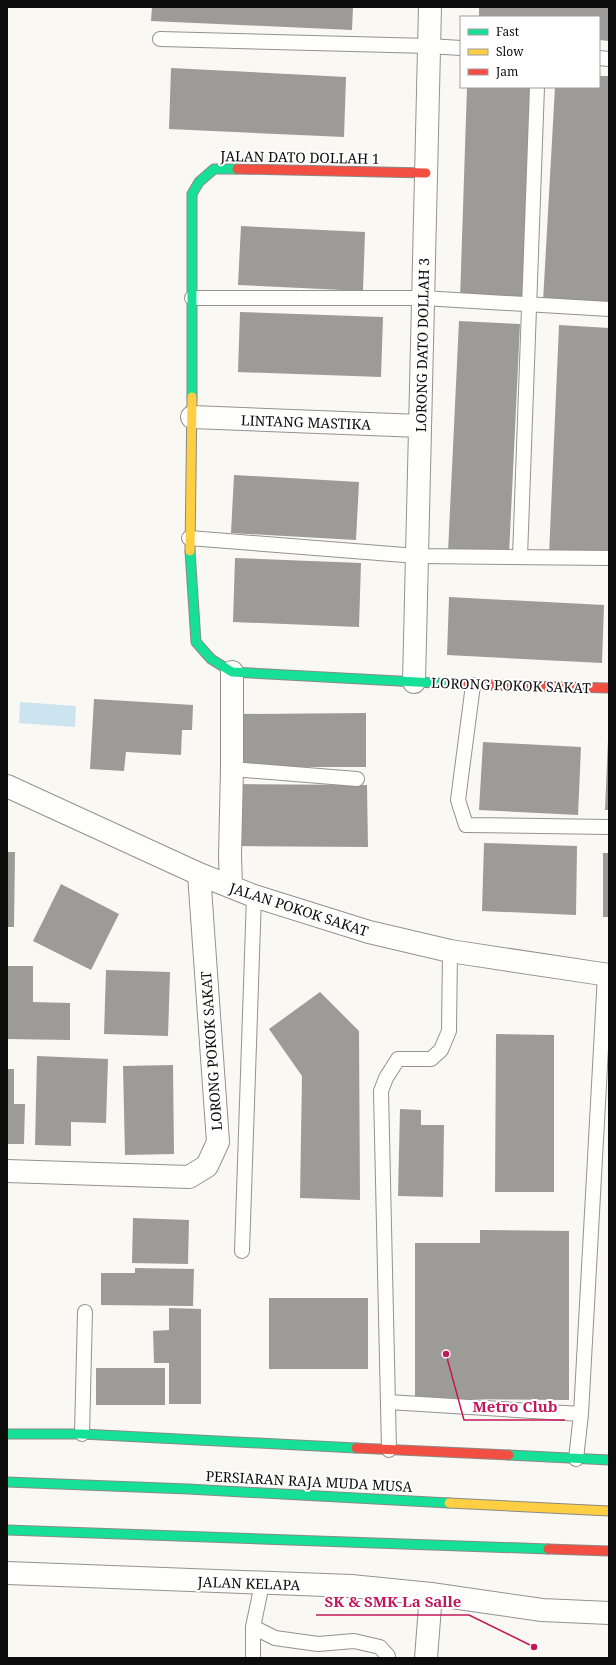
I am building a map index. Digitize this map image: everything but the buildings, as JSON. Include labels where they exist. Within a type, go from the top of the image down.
[{"type":"main road","name":"JALAN DATO DOLLAH 1","points":[[232,672],[211,659],[196,642],[189,538],[192,417],[192,194],[199,182],[214,169],[426,173]]},
{"type":"main road","name":"LORONG POKOK SAKAT","points":[[232,672],[473,685],[609,688]]},
{"type":"main road","points":[[7,1434],[82,1434],[609,1460]]},
{"type":"main road","name":"PERSIARAN RAJA MUDA MUSA","points":[[7,1482],[180,1489],[609,1511]]},
{"type":"main road","points":[[7,1530],[609,1551]]},
{"type":"street","name":"LORONG DATO DOLLAH 3","points":[[414,682],[430,7]]},
{"type":"street","name":"LINTANG MASTIKA","points":[[192,417],[420,426]]},
{"type":"street","points":[[232,672],[230,856],[232,887]]},
{"type":"street","name":"JALAN POKOK SAKAT","points":[[7,786],[199,874],[254,896],[369,932],[450,951],[607,975]]},
{"type":"street","name":"LORONG POKOK SAKAT","points":[[7,1171],[189,1177],[207,1166],[218,1142],[199,874]]},
{"type":"street","name":"JALAN KELAPA","points":[[7,1573],[262,1584],[351,1586],[430,1594],[542,1610],[609,1613]]},
{"type":"street","points":[[426,1658],[430,1594]]},
{"type":"lane","points":[[160,39],[460,48]]},
{"type":"lane","points":[[520,557],[537,88]]},
{"type":"lane","points":[[192,298],[423,298],[609,309]]},
{"type":"lane","points":[[189,538],[417,556],[609,558]]},
{"type":"lane","points":[[473,685],[458,800],[466,824],[609,827]]},
{"type":"lane","points":[[232,769],[357,779]]},
{"type":"lane","points":[[242,1251],[254,896]]},
{"type":"lane","points":[[389,1450],[381,1091],[386,1078],[398,1059],[431,1059],[441,1050],[449,1031],[450,951]]},
{"type":"lane","points":[[576,1459],[581,1414],[607,975]]},
{"type":"lane","points":[[82,1434],[85,1312]]},
{"type":"lane","points":[[388,1402],[581,1414]]},
{"type":"lane","points":[[253,1658],[253,1627],[262,1584]]},
{"type":"lane","points":[[253,1627],[275,1638],[318,1644],[354,1641],[380,1647],[388,1658]]},
{"type":"water","points":[[20,702],[76,706],[75,727],[19,723]]},
{"type":"traffic: fast","points":[[192,397],[192,194],[199,182],[214,169],[237,169]]},
{"type":"traffic: fast","points":[[190,551],[196,642],[211,659],[232,672],[454,684]]},
{"type":"traffic: fast","points":[[7,1434],[82,1434],[356,1448]]},
{"type":"traffic: fast","points":[[509,1455],[609,1460]]},
{"type":"traffic: fast","points":[[7,1482],[188,1489],[449,1503]]},
{"type":"traffic: fast","points":[[7,1530],[548,1549]]},
{"type":"traffic: slow","points":[[190,551],[192,397]]},
{"type":"traffic: slow","points":[[449,1503],[609,1511]]},
{"type":"traffic: jam","points":[[237,169],[426,173]]},
{"type":"traffic: jam","points":[[454,684],[609,688]]},
{"type":"traffic: jam","points":[[356,1448],[509,1455]]},
{"type":"traffic: jam","points":[[548,1549],[609,1551]]},
{"type":"place","name":"Metro Club","points":[[446,1354]]},
{"type":"place","name":"SK & SMK La Salle","points":[[534,1647]]}]
